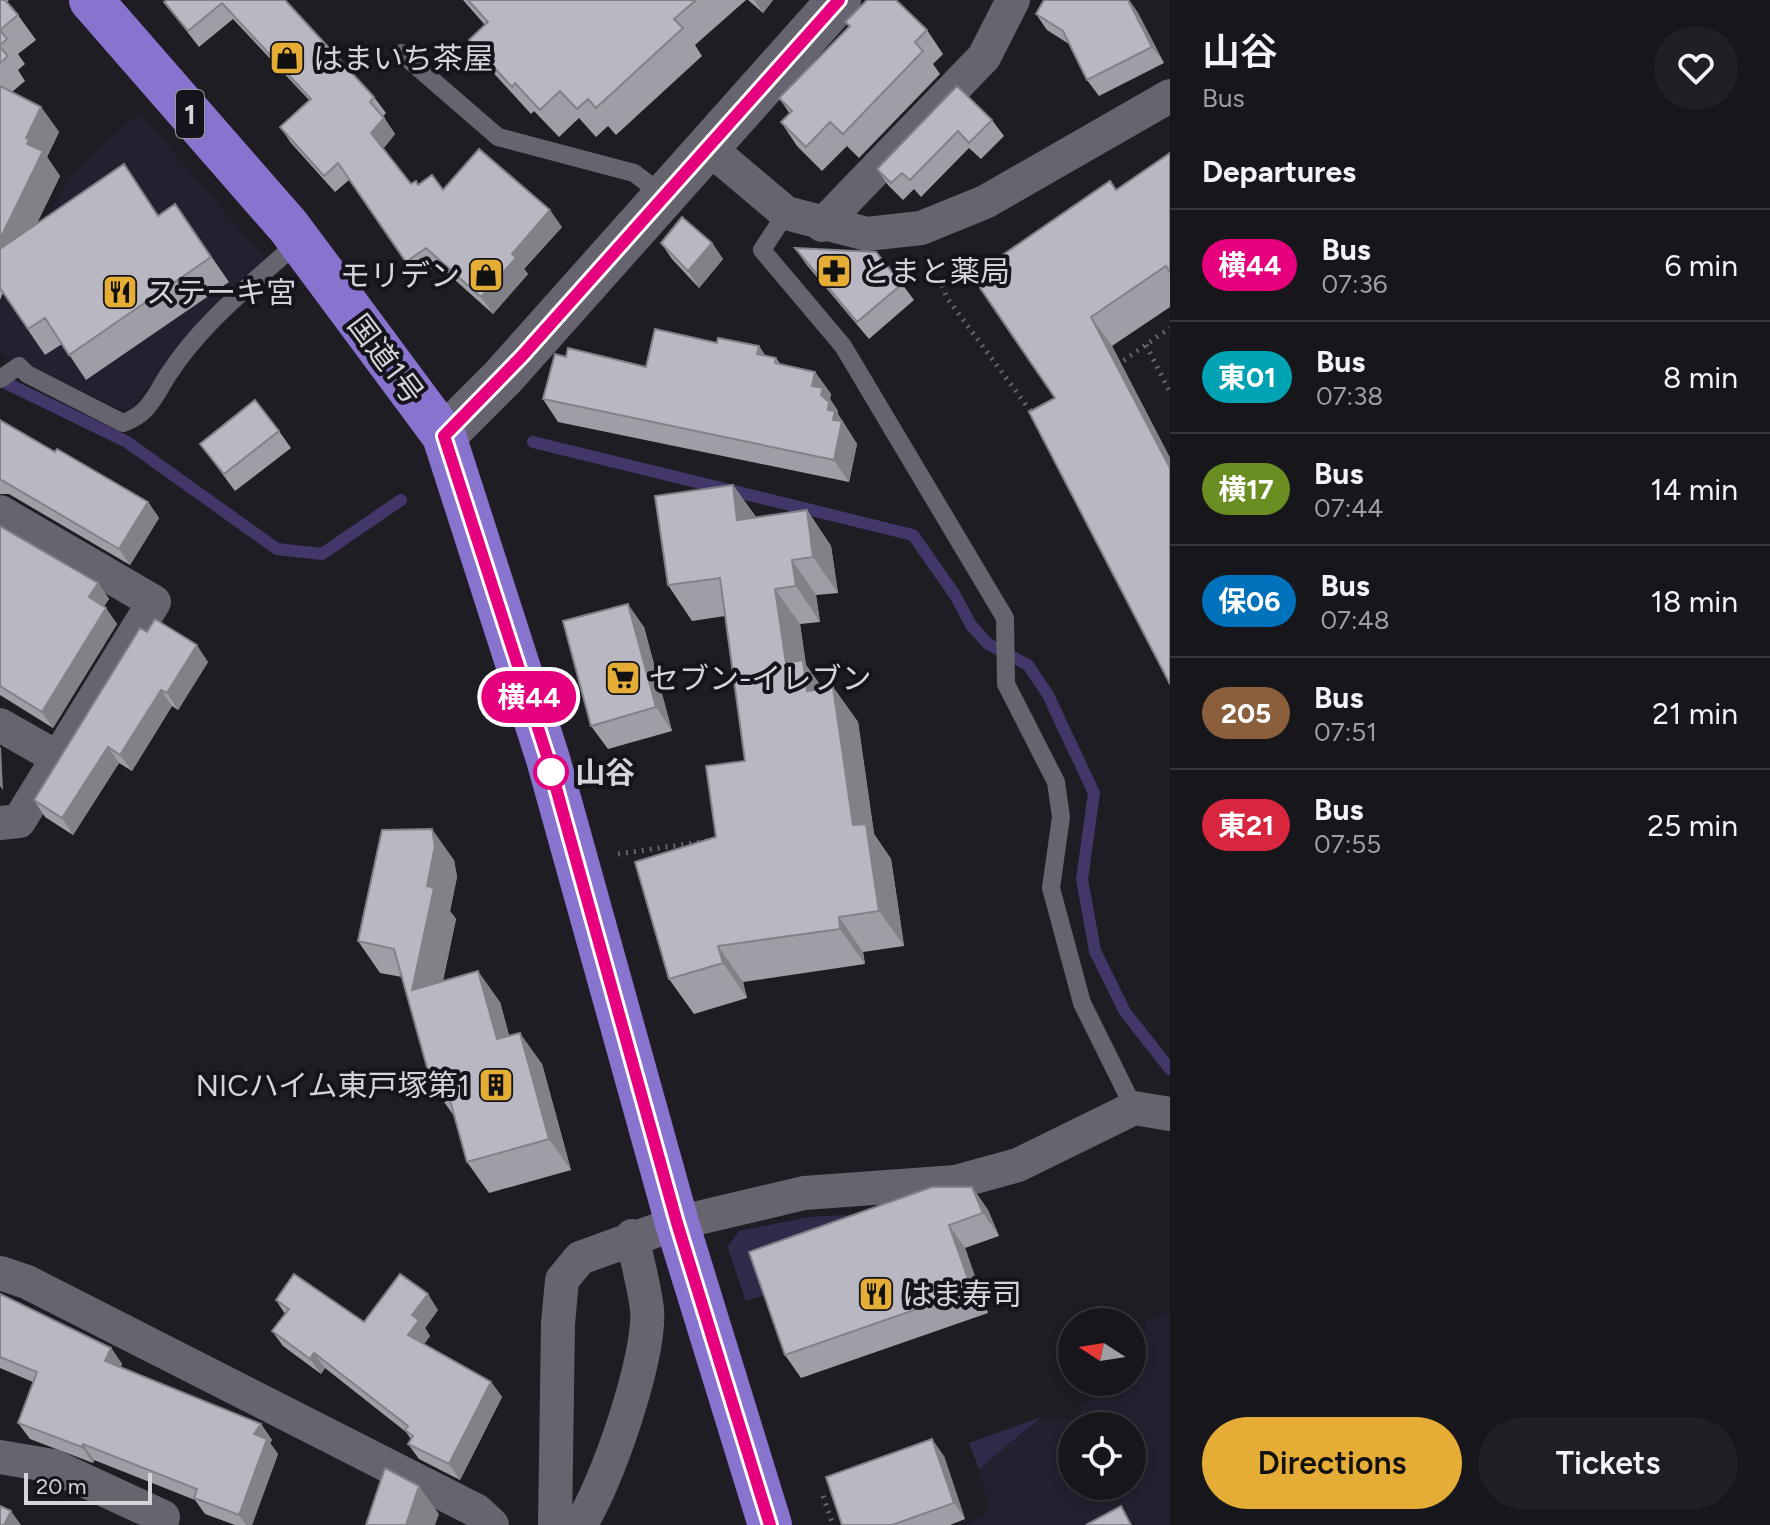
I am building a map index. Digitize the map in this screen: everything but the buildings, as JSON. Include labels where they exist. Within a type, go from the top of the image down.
[{"type":"highway","name":"国道1号","points":[[91,0],[298,242],[444,436],[548,759],[677,1223],[770,1525]]},
{"type":"main road","points":[[444,436],[503,377],[839,0]]},
{"type":"street","points":[[822,225],[984,57],[1013,0]]},
{"type":"street","points":[[709,148],[786,213],[822,225],[867,234],[921,228],[985,202],[1170,96]]},
{"type":"street","points":[[0,512],[154,602],[19,821],[0,823]]},
{"type":"street","points":[[0,725],[58,758]]},
{"type":"street","points":[[555,1525],[558,1324],[562,1280],[580,1258],[632,1236],[804,1193],[956,1182],[1018,1165],[1134,1108],[1170,1114]]},
{"type":"street","points":[[580,1525],[609,1471],[646,1338],[647,1309],[632,1236]]},
{"type":"street","points":[[0,1273],[27,1282],[463,1504],[492,1525]]},
{"type":"street","points":[[0,1457],[53,1466],[163,1517],[161,1525]]},
{"type":"lane","points":[[401,53],[498,137],[634,173],[666,197]]},
{"type":"lane","points":[[786,213],[762,250],[843,346],[1005,618],[1006,684],[1056,782],[1061,817],[1051,888],[1082,1003],[1134,1108]]},
{"type":"lane","points":[[6,374],[19,366],[27,374],[123,423],[141,417],[177,362],[214,315],[298,242]]},
{"type":"path","points":[[933,260],[947,298],[1031,414],[1044,408]]},
{"type":"path","points":[[1108,371],[1170,328]]},
{"type":"path","points":[[1146,345],[1170,392]]},
{"type":"path","points":[[609,855],[716,840]]},
{"type":"path","points":[[823,1496],[833,1525]]},
{"type":"shaded area","points":[[139,112],[268,262],[211,307],[132,408],[123,410],[38,371],[19,357],[10,361],[0,350],[0,305],[69,176]]},
{"type":"shaded area","points":[[949,1209],[771,1293],[746,1301],[729,1252],[728,1246],[739,1231],[809,1217]]},
{"type":"shaded area","points":[[1170,1313],[1170,1525],[965,1525],[990,1510],[979,1469],[1041,1417],[1058,1419],[1058,1500],[1146,1500],[1146,1412],[1080,1412],[1093,1396],[1146,1396],[1146,1320]]},
{"type":"shaded area","points":[[1041,1417],[979,1469],[969,1443]]},
{"type":"waterway","points":[[0,375],[8,384],[127,442],[277,549],[322,554],[401,500]]},
{"type":"waterway","points":[[533,442],[913,535],[955,595],[971,625],[988,644],[1028,665],[1048,695],[1094,793],[1082,879],[1095,951],[1125,1012],[1170,1069]]},
{"type":"bus line","name":"横44","points":[[770,1525],[677,1223],[548,759],[444,436],[503,377],[839,0]]},
{"type":"place","name":"はまいち茶屋","points":[[287,58]]},
{"type":"place","name":"とまと薬局","points":[[834,271]]},
{"type":"place","name":"モリデン","points":[[486,275]]},
{"type":"place","name":"ステーキ宮","points":[[120,292]]},
{"type":"place","name":"セブン-イレブン","points":[[623,678]]},
{"type":"place","name":"山谷","points":[[551,772]]},
{"type":"place","name":"NICハイム東戸塚第1","points":[[496,1085]]},
{"type":"place","name":"はま寿司","points":[[876,1294]]}]
